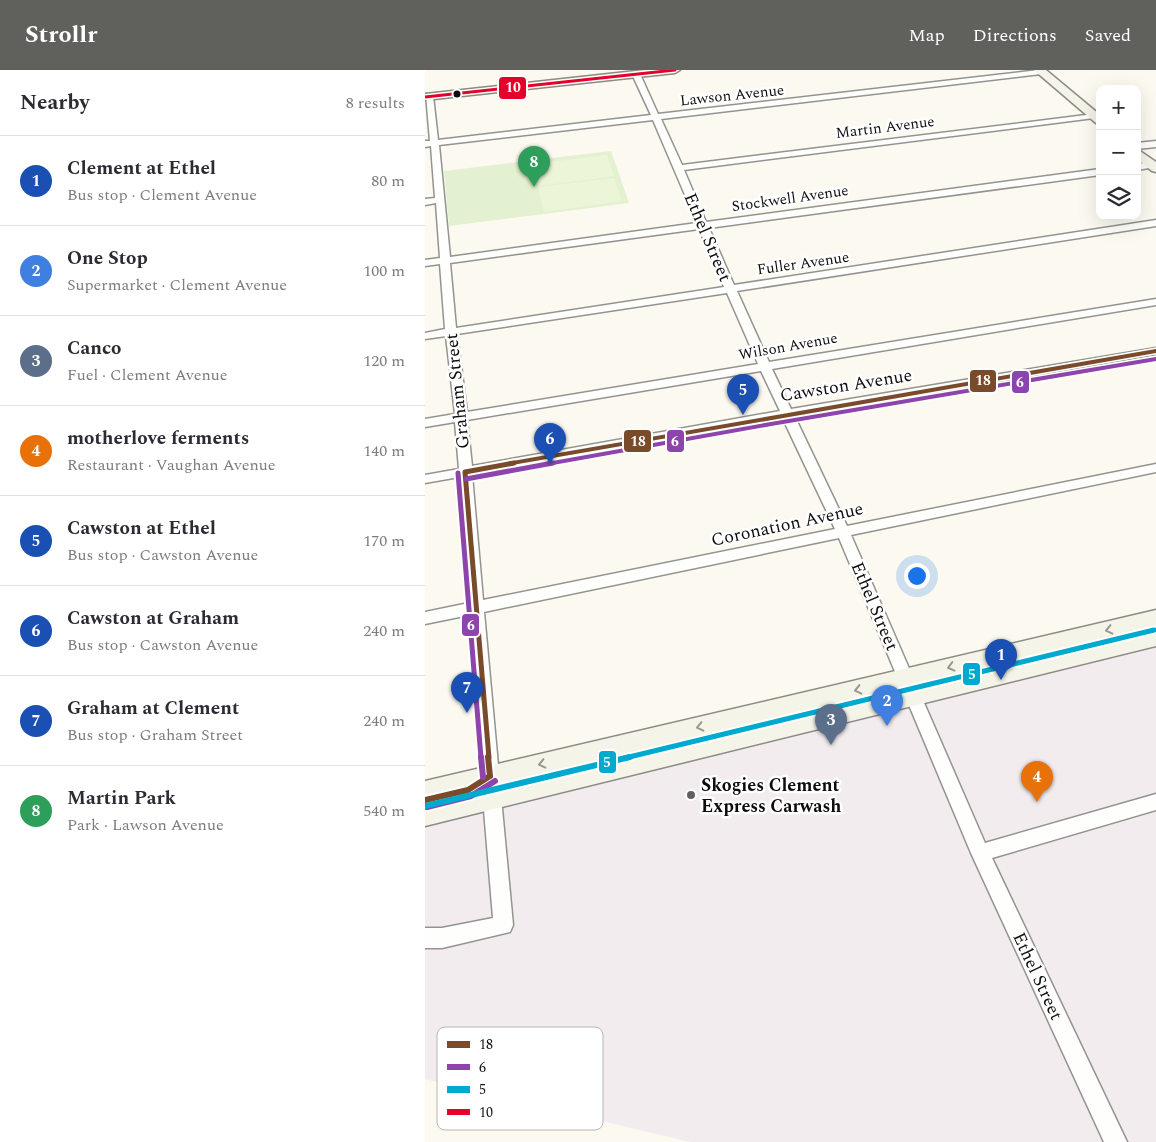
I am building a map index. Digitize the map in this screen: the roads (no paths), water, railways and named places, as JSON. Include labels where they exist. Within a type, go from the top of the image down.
[{"type":"main road","points":[[427,96],[635,72],[675,70]]},
{"type":"main road","points":[[1040,71],[1096,118]]},
{"type":"main road","points":[[1141,156],[1154,167]]},
{"type":"main road","points":[[909,687],[1156,618]]},
{"type":"main road","points":[[425,814],[491,787],[909,687],[1156,637]]},
{"type":"main road","points":[[425,800],[475,788],[483,784],[491,787]]},
{"type":"main road","points":[[425,792],[491,787]]},
{"type":"street","name":"Lawson Avenue","points":[[430,143],[656,118],[1040,71]]},
{"type":"street","name":"Ethel Street","points":[[635,72],[679,168],[765,367],[789,414],[843,532],[980,853],[1116,1142]]},
{"type":"street","name":"Graham Street","points":[[425,938],[442,938],[503,925],[461,417],[451,332],[440,200],[430,143],[427,96]]},
{"type":"street","name":"Martin Avenue","points":[[679,168],[1096,119]]},
{"type":"street","points":[[1141,146],[1156,144]]},
{"type":"street","points":[[1141,167],[1154,167]]},
{"type":"street","name":"Stockwell Avenue","points":[[425,263],[1096,173]]},
{"type":"street","points":[[425,202],[440,200]]},
{"type":"street","name":"Fuller Avenue","points":[[425,336],[1156,224]]},
{"type":"street","name":"Wilson Avenue","points":[[425,423],[1156,302]]},
{"type":"street","name":"Cawston Avenue","points":[[425,479],[789,414],[1156,352]]},
{"type":"street","name":"Coronation Avenue","points":[[425,618],[1156,468]]},
{"type":"street","points":[[980,853],[1156,802]]},
{"type":"place","name":"Martin Park","points":[[534,187]]},
{"type":"place","name":"Cawston at Ethel","points":[[743,415]]},
{"type":"place","name":"Cawston at Graham","points":[[550,464]]},
{"type":"place","name":"Clement at Ethel","points":[[1001,680]]},
{"type":"place","name":"Graham at Clement","points":[[467,713]]},
{"type":"place","name":"One Stop","points":[[887,726]]},
{"type":"place","name":"Canco","points":[[831,745]]},
{"type":"place","name":"Skogies Clement Express Carwash","points":[[691,795]]},
{"type":"place","name":"motherlove ferments","points":[[1037,802]]}]
